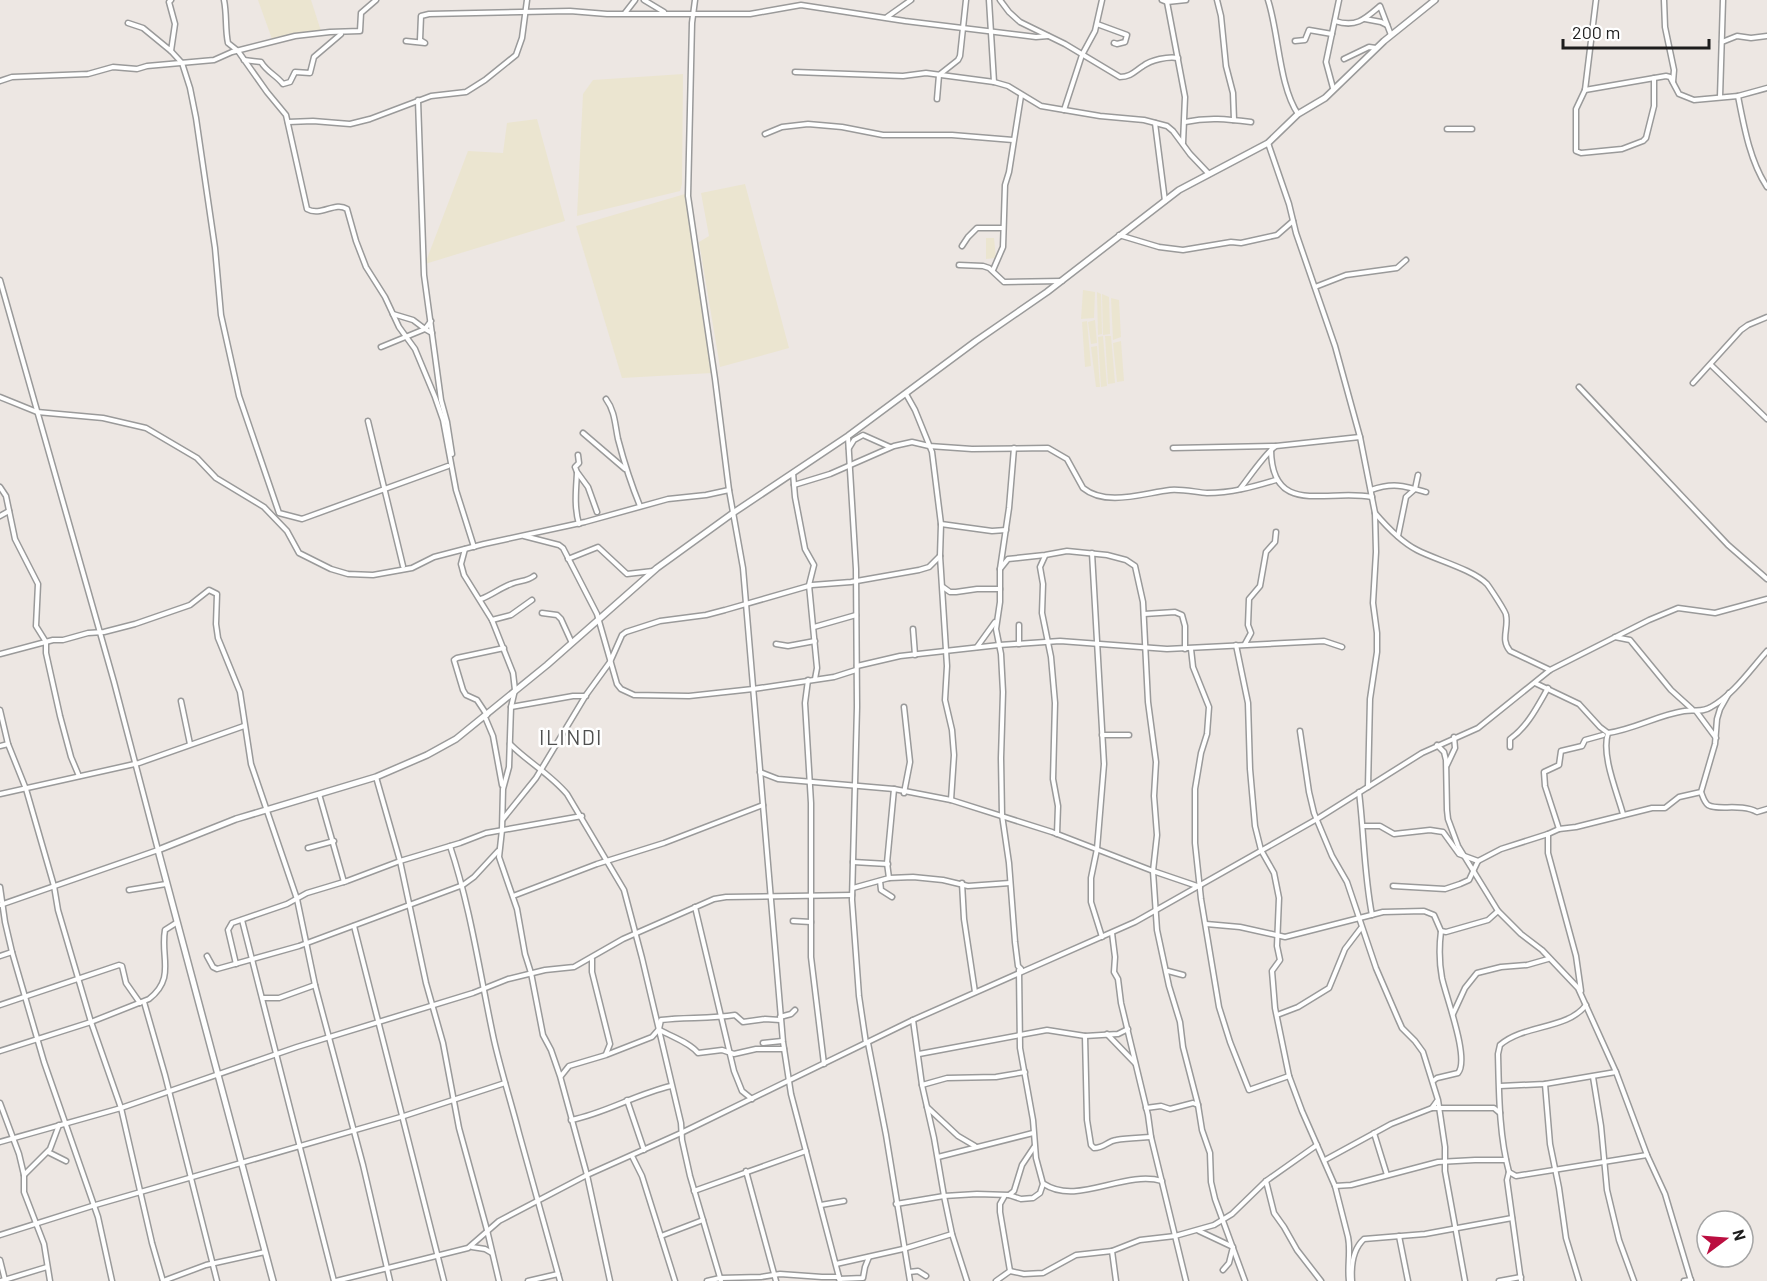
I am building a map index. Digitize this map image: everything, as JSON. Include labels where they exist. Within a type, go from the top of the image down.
[{"type":"street","points":[[171,0],[169,2],[175,24],[171,51]]},
{"type":"street","points":[[224,0],[226,10],[224,24],[228,43],[238,51],[284,112],[288,122],[297,173],[307,209],[316,212],[341,206],[347,208],[366,267],[385,297],[406,338],[415,349],[435,397],[453,468]]},
{"type":"street","points":[[0,81],[12,77],[88,74],[113,68],[136,69],[214,60],[238,51],[296,36],[330,32],[360,32],[361,13],[376,0]]},
{"type":"street","points":[[288,122],[313,121],[350,124],[370,119],[418,100],[437,95],[466,92],[518,51],[527,0]]},
{"type":"street","points":[[624,13],[635,0]]},
{"type":"street","points":[[644,0],[665,12]]},
{"type":"street","points":[[695,0],[692,23],[688,196],[729,490],[741,556],[782,1041],[789,1081],[839,1279]]},
{"type":"street","points":[[887,17],[911,0]]},
{"type":"street","points":[[937,99],[939,75],[960,56],[966,0]]},
{"type":"street","points":[[989,0],[994,82]]},
{"type":"street","points":[[1000,0],[1015,19],[1123,77],[1144,65],[1172,57],[1178,58]]},
{"type":"street","points":[[1064,110],[1082,55],[1097,24],[1102,0]]},
{"type":"street","points":[[1183,144],[1185,97],[1165,1],[1186,0]]},
{"type":"street","points":[[1217,0],[1221,16],[1226,66],[1233,93],[1234,120]]},
{"type":"street","points":[[1268,0],[1274,18],[1292,105],[1298,114]]},
{"type":"street","points":[[1333,88],[1326,62],[1339,0]]},
{"type":"street","points":[[1,904],[158,850],[230,821],[376,777],[443,747],[486,716],[654,571],[733,513],[906,394],[976,341],[1062,281],[1179,190],[1268,143],[1298,114],[1320,101],[1376,48],[1435,0]]},
{"type":"street","points":[[1596,0],[1585,90],[1576,109],[1575,150],[1581,153],[1615,150],[1636,144],[1646,138],[1654,106],[1654,78]]},
{"type":"street","points":[[1664,0],[1665,27],[1674,70],[1673,82]]},
{"type":"street","points":[[1720,97],[1723,0]]},
{"type":"street","points":[[406,41],[424,43],[420,40],[423,14],[570,11],[665,12],[694,15],[750,14],[801,3],[963,28],[1036,37],[1048,36]]},
{"type":"street","points":[[1335,21],[1346,25],[1365,19],[1380,6],[1391,35]]},
{"type":"street","points":[[1365,19],[1388,26]]},
{"type":"street","points":[[128,23],[143,28],[171,51],[182,63],[190,88],[203,154],[221,315],[239,396],[279,513],[302,519],[448,466]]},
{"type":"street","points":[[1097,24],[1127,35],[1125,42],[1114,43]]},
{"type":"street","points":[[1295,41],[1305,40],[1309,30],[1332,34]]},
{"type":"street","points":[[244,60],[261,62],[266,70],[279,78],[283,84],[291,82],[295,72],[310,73],[314,57],[341,34]]},
{"type":"street","points":[[1722,42],[1737,36],[1751,38],[1767,36]]},
{"type":"street","points":[[1344,59],[1369,47],[1376,48]]},
{"type":"street","points":[[795,72],[903,76],[926,73],[994,82],[1008,86],[1021,96],[1041,106],[1144,120],[1170,128],[1209,174]]},
{"type":"street","points":[[1585,90],[1668,76],[1679,94],[1686,99],[1704,100],[1738,96],[1767,88]]},
{"type":"street","points":[[993,270],[1003,247],[1005,185],[1010,172],[1021,96]]},
{"type":"street","points":[[1738,96],[1744,127],[1758,174],[1767,187]]},
{"type":"street","points":[[418,100],[424,275],[456,490],[474,547]]},
{"type":"street","points":[[1185,122],[1209,118],[1251,122]]},
{"type":"street","points":[[1155,123],[1165,201]]},
{"type":"street","points":[[765,134],[782,127],[808,124],[842,127],[883,135],[952,135],[1013,140]]},
{"type":"street","points":[[1447,129],[1472,129]]},
{"type":"street","points":[[1268,143],[1335,346],[1360,437],[1375,513],[1376,552],[1373,603],[1377,633],[1370,699],[1368,787]]},
{"type":"street","points":[[1119,235],[1160,247],[1183,250],[1231,242],[1241,243],[1277,235],[1293,222]]},
{"type":"street","points":[[962,246],[977,228],[1003,228]]},
{"type":"street","points":[[1316,287],[1346,275],[1397,268],[1406,260]]},
{"type":"street","points":[[959,265],[983,266],[993,270],[1004,282],[1062,281]]},
{"type":"street","points":[[0,280],[114,682],[176,923],[273,1281]]},
{"type":"street","points":[[393,314],[413,320],[433,333]]},
{"type":"street","points":[[1693,383],[1742,330],[1767,317]]},
{"type":"street","points":[[381,347],[425,329],[431,320]]},
{"type":"street","points":[[1711,365],[1767,419]]},
{"type":"street","points":[[1579,387],[1728,545],[1767,579]]},
{"type":"street","points":[[906,394],[929,446],[934,465],[941,524],[940,556],[947,666],[946,709],[953,737],[951,800]]},
{"type":"street","points":[[0,397],[37,412],[103,418],[133,423],[146,428],[197,458],[216,478],[264,507],[287,531],[299,553],[338,572],[348,574],[373,575],[404,570],[418,566],[433,557],[579,524],[668,499],[729,490]]},
{"type":"street","points":[[606,399],[613,409],[614,423],[627,470],[640,506]]},
{"type":"street","points":[[368,421],[403,566]]},
{"type":"street","points":[[582,433],[627,470]]},
{"type":"street","points":[[847,451],[854,440],[863,435],[891,447]]},
{"type":"street","points":[[848,436],[847,451],[856,554],[856,785],[852,895],[859,996],[886,1135],[910,1281]]},
{"type":"street","points":[[1173,448],[1276,446],[1360,437]]},
{"type":"street","points":[[794,484],[830,474],[891,447],[912,442],[929,446],[972,449],[1042,447],[1053,449],[1072,464],[1083,488],[1091,494],[1108,497],[1170,490],[1208,492],[1240,490],[1276,480]]},
{"type":"street","points":[[1240,490],[1271,449],[1276,446]]},
{"type":"street","points":[[896,1204],[944,1196],[977,1194],[1006,1196],[1021,1200],[1033,1198],[1040,1193],[1043,1184],[1034,1146],[1034,1120],[1020,1048],[1018,992],[1019,970],[1021,969],[1017,961],[1009,863],[1002,815],[1003,692],[996,629],[1000,569],[1014,448]]},
{"type":"street","points":[[1271,449],[1276,480],[1287,491],[1297,495],[1372,497]]},
{"type":"street","points":[[578,455],[579,463],[575,467],[578,486],[575,498],[579,524]]},
{"type":"street","points":[[577,472],[588,487],[597,512]]},
{"type":"street","points":[[793,473],[805,549],[814,565],[809,585],[817,668],[815,679]]},
{"type":"street","points":[[1398,536],[1406,496],[1415,489],[1418,475]]},
{"type":"street","points":[[1371,490],[1386,484],[1426,492]]},
{"type":"street","points":[[0,487],[6,496],[15,539],[38,584],[36,626],[46,642],[46,653],[60,716],[71,757],[79,776]]},
{"type":"street","points":[[0,516],[9,511]]},
{"type":"street","points":[[1375,513],[1414,549],[1455,565],[1486,584],[1507,617],[1504,637],[1507,647],[1510,651],[1550,670]]},
{"type":"street","points":[[941,524],[992,531],[1006,530]]},
{"type":"street","points":[[1244,644],[1251,633],[1248,625],[1249,599],[1260,586],[1266,552],[1275,542],[1276,532]]},
{"type":"street","points":[[521,536],[559,545],[563,549],[598,620],[619,687],[634,695],[689,696],[753,689],[834,677],[883,659],[1048,641],[1188,649],[1324,641],[1342,647]]},
{"type":"street","points":[[568,559],[592,547],[598,547],[627,574],[654,571]]},
{"type":"street","points":[[465,549],[461,564],[462,570],[492,620],[512,670],[515,690],[511,707],[509,767],[503,789]]},
{"type":"street","points":[[1000,569],[1008,559],[1067,551],[1126,560],[1135,566],[1144,614],[1148,702],[1156,762],[1154,796],[1157,836],[1153,871],[1157,930],[1180,1022],[1183,1047],[1202,1130],[1210,1154],[1211,1182],[1245,1281]]},
{"type":"street","points":[[1092,553],[1104,764],[1097,849],[1091,878],[1091,902],[1102,937]]},
{"type":"street","points":[[1045,555],[1040,567],[1043,584],[1042,613],[1048,641],[1054,703],[1053,779],[1058,806],[1057,834]]},
{"type":"street","points":[[502,819],[529,789],[542,770],[586,696],[610,662],[622,636],[628,631],[660,621],[706,615],[746,605],[809,585],[855,581],[929,567],[940,556]]},
{"type":"street","points":[[929,567],[938,571],[941,577]]},
{"type":"street","points":[[481,600],[512,584],[527,582],[534,576]]},
{"type":"street","points":[[942,586],[950,592],[1000,589]]},
{"type":"street","points":[[0,654],[159,617],[190,605],[209,590],[218,596],[216,624],[218,638],[240,692],[251,764],[297,899],[315,985],[354,1130],[390,1281]]},
{"type":"street","points":[[471,1246],[499,1221],[587,1175],[681,1133],[913,1020],[1157,911],[1317,819],[1436,745],[1478,728],[1550,670],[1615,637],[1678,608],[1715,613],[1767,599]]},
{"type":"street","points":[[492,620],[511,615],[532,600]]},
{"type":"street","points":[[1144,614],[1175,612],[1182,615],[1188,649],[1209,707],[1207,734],[1201,753],[1195,789],[1195,843],[1218,1002],[1248,1090],[1289,1076]]},
{"type":"street","points":[[542,613],[557,615],[573,642]]},
{"type":"street","points":[[814,627],[856,615]]},
{"type":"street","points":[[976,648],[997,620]]},
{"type":"street","points":[[1019,625],[1019,644]]},
{"type":"street","points":[[913,629],[915,655]]},
{"type":"street","points":[[1615,637],[1630,640],[1671,690],[1694,710],[1716,738]]},
{"type":"street","points":[[776,644],[788,646],[815,641]]},
{"type":"street","points":[[1236,645],[1248,703],[1255,826],[1261,850],[1270,863],[1280,897],[1277,946],[1280,960],[1272,971],[1277,1015],[1289,1076],[1335,1186],[1349,1241],[1347,1265],[1351,1281]]},
{"type":"street","points":[[504,648],[454,660],[463,690],[466,695],[477,700],[493,736],[503,789],[499,851],[513,896],[543,1035],[560,1076],[587,1175],[610,1281]]},
{"type":"street","points":[[1535,683],[1580,704],[1608,733],[1629,729],[1674,713],[1712,707],[1729,693],[1767,651]]},
{"type":"street","points":[[808,680],[805,703],[811,803],[812,975],[824,1065]]},
{"type":"street","points":[[1510,747],[1510,739],[1534,714],[1548,688]]},
{"type":"street","points":[[1729,693],[1720,708],[1716,738],[1701,792],[1706,803],[1711,806],[1738,806],[1757,812],[1767,809]]},
{"type":"street","points":[[511,707],[573,696],[586,696]]},
{"type":"street","points":[[181,701],[190,744]]},
{"type":"street","points":[[904,707],[910,762],[904,792]]},
{"type":"street","points":[[0,710],[8,744],[26,789],[91,1022],[121,1108],[163,1281],[212,1265],[265,1252]]},
{"type":"street","points":[[0,794],[134,764],[169,754],[190,744],[244,726]]},
{"type":"street","points":[[1600,727],[1606,743]]},
{"type":"street","points":[[1300,731],[1309,792],[1317,819],[1329,850],[1347,882],[1362,928],[1402,1028],[1416,1041],[1423,1052],[1438,1100],[1446,1179],[1457,1228],[1465,1281]]},
{"type":"street","points":[[1608,733],[1607,757],[1623,814]]},
{"type":"street","points":[[1102,735],[1129,735]]},
{"type":"street","points":[[1559,829],[1545,786],[1544,772],[1559,765],[1561,751],[1582,746],[1585,740],[1603,735]]},
{"type":"street","points":[[1447,766],[1455,748],[1454,737]]},
{"type":"street","points":[[510,743],[567,794],[623,887],[681,1123],[681,1133],[694,1191],[720,1280]]},
{"type":"street","points":[[0,746],[8,744]]},
{"type":"street","points":[[1436,745],[1444,752],[1447,766],[1448,819],[1455,840],[1498,911],[1521,934],[1540,948],[1575,984],[1586,1005],[1616,1072],[1647,1155],[1665,1194],[1691,1280],[1684,1281]]},
{"type":"street","points":[[760,772],[778,779],[894,789],[951,800],[1057,834],[1200,887]]},
{"type":"street","points":[[376,777],[400,861],[432,1005],[443,1043],[461,1137],[499,1281]]},
{"type":"street","points":[[889,879],[888,864],[894,789]]},
{"type":"street","points":[[1359,792],[1365,875],[1372,915]]},
{"type":"street","points":[[1393,886],[1445,889],[1469,880],[1472,869],[1478,861],[1500,849],[1559,829],[1652,808],[1665,808],[1679,797],[1701,792]]},
{"type":"street","points":[[319,793],[344,882]]},
{"type":"street","points":[[513,896],[644,848],[656,846],[762,805]]},
{"type":"street","points":[[236,964],[228,927],[232,923],[297,899],[306,893],[486,833],[582,816]]},
{"type":"street","points":[[1363,826],[1380,826],[1394,834],[1430,830],[1443,832],[1456,850],[1478,861]]},
{"type":"street","points":[[1548,834],[1548,853],[1576,956],[1581,995]]},
{"type":"street","points":[[308,848],[334,841]]},
{"type":"street","points":[[450,846],[463,885],[505,1083],[560,1281]]},
{"type":"street","points":[[207,956],[216,969],[253,960],[354,926],[463,885],[499,851]]},
{"type":"street","points":[[853,862],[888,864]]},
{"type":"street","points":[[853,888],[889,879],[913,878],[962,883],[968,886],[1010,883]]},
{"type":"street","points":[[880,881],[881,890],[891,897]]},
{"type":"street","points":[[962,883],[964,919],[975,992]]},
{"type":"street","points":[[129,890],[166,884]]},
{"type":"street","points":[[0,887],[1,904],[12,952],[37,1040],[105,1244],[112,1281]]},
{"type":"street","points":[[0,1142],[121,1108],[330,1037],[531,973],[570,968],[592,959],[612,945],[636,933],[720,897],[852,895]]},
{"type":"street","points":[[695,907],[729,1053],[742,1091],[752,1099]]},
{"type":"street","points":[[1205,924],[1240,927],[1285,938],[1393,911],[1431,912],[1441,931],[1439,952],[1442,978],[1460,1045],[1462,1067],[1458,1073],[1432,1081]]},
{"type":"street","points":[[1441,931],[1446,932],[1488,920],[1498,911]]},
{"type":"street","points":[[242,920],[335,1281],[471,1246],[492,1252]]},
{"type":"street","points":[[793,921],[811,922]]},
{"type":"street","points":[[0,1051],[91,1022],[142,1002],[155,994],[165,976],[164,934],[166,928],[176,923]]},
{"type":"street","points":[[354,926],[444,1281]]},
{"type":"street","points":[[1277,1015],[1298,1007],[1329,988],[1345,949],[1362,928]]},
{"type":"street","points":[[1112,933],[1114,972],[1118,979],[1151,1137],[1186,1281]]},
{"type":"street","points":[[0,956],[12,952]]},
{"type":"street","points":[[1452,1014],[1465,988],[1477,973],[1501,967],[1527,965],[1549,958]]},
{"type":"street","points":[[592,959],[592,972],[610,1044],[606,1055]]},
{"type":"street","points":[[0,1005],[121,966],[126,983],[142,1002],[192,1177],[217,1281]]},
{"type":"street","points":[[1167,970],[1183,975]]},
{"type":"street","points":[[263,998],[279,998],[315,985]]},
{"type":"street","points":[[1499,1281],[1521,1279],[1507,1180],[1509,1172],[1501,1113],[1499,1049],[1503,1042],[1536,1027],[1572,1017],[1586,1005]]},
{"type":"street","points":[[560,1076],[569,1066],[606,1055],[652,1037],[659,1029],[661,1020],[686,1017],[721,1018],[735,1015],[743,1022],[747,1022],[765,1018],[780,1018],[795,1010]]},
{"type":"street","points":[[913,1020],[922,1085],[944,1196],[952,1234],[967,1281]]},
{"type":"street","points":[[659,1029],[691,1045],[698,1053],[722,1050],[729,1053],[784,1049]]},
{"type":"street","points":[[919,1054],[1053,1030],[1085,1036],[1121,1034],[1128,1029]]},
{"type":"street","points":[[1106,1034],[1136,1064]]},
{"type":"street","points":[[1085,1036],[1087,1120],[1091,1145],[1094,1148],[1100,1148],[1112,1141],[1151,1137]]},
{"type":"street","points":[[763,1043],[782,1041]]},
{"type":"street","points":[[922,1085],[947,1078],[996,1077],[1024,1072]]},
{"type":"street","points":[[1500,1086],[1545,1084],[1616,1072]]},
{"type":"street","points":[[1593,1077],[1612,1214],[1634,1281]]},
{"type":"street","points":[[0,1235],[92,1206],[141,1194],[192,1177],[455,1101],[505,1083]]},
{"type":"street","points":[[1545,1084],[1550,1144],[1566,1238],[1579,1281]]},
{"type":"street","points":[[571,1120],[601,1112],[627,1100],[671,1086]]},
{"type":"street","points":[[627,1100],[644,1150]]},
{"type":"street","points":[[1432,1108],[1438,1100]]},
{"type":"street","points":[[0,1103],[14,1139],[24,1175],[24,1192],[44,1244],[50,1281]]},
{"type":"street","points":[[1146,1108],[1161,1106],[1170,1108],[1193,1103],[1198,1105]]},
{"type":"street","points":[[926,1107],[958,1137],[976,1146]]},
{"type":"street","points":[[1325,1160],[1400,1120],[1432,1108],[1494,1108],[1501,1113]]},
{"type":"street","points":[[24,1175],[48,1152],[59,1125]]},
{"type":"street","points":[[938,1157],[1033,1133]]},
{"type":"street","points":[[1374,1133],[1387,1175]]},
{"type":"street","points":[[996,1281],[1010,1271],[1024,1274],[1043,1273],[1076,1255],[1112,1251],[1140,1240],[1175,1236],[1223,1220],[1266,1181],[1317,1145]]},
{"type":"street","points":[[1010,1271],[1000,1204],[1014,1191],[1022,1165],[1034,1146]]},
{"type":"street","points":[[694,1191],[807,1151]]},
{"type":"street","points":[[48,1152],[66,1161]]},
{"type":"street","points":[[1509,1172],[1516,1176],[1647,1155]]},
{"type":"street","points":[[632,1156],[642,1176],[675,1281]]},
{"type":"street","points":[[1335,1186],[1351,1185],[1445,1161],[1506,1160]]},
{"type":"street","points":[[746,1171],[776,1281]]},
{"type":"street","points":[[1043,1184],[1051,1189],[1071,1193],[1117,1182],[1151,1179],[1162,1181]]},
{"type":"street","points":[[1266,1181],[1274,1213],[1296,1250],[1321,1281]]},
{"type":"street","points":[[821,1205],[844,1201]]},
{"type":"street","points":[[1351,1281],[1353,1259],[1362,1240],[1457,1228],[1512,1218]]},
{"type":"street","points":[[661,1236],[703,1220]]},
{"type":"street","points":[[1198,1230],[1233,1247]]},
{"type":"street","points":[[836,1264],[903,1249],[952,1234]]},
{"type":"street","points":[[1400,1236],[1408,1281]]},
{"type":"street","points":[[1223,1270],[1229,1263],[1233,1247]]},
{"type":"street","points":[[1112,1251],[1116,1281]]},
{"type":"street","points":[[706,1281],[787,1274],[839,1279],[863,1278],[865,1264],[870,1257]]},
{"type":"street","points":[[0,1260],[3,1280],[47,1267]]},
{"type":"street","points":[[909,1272],[918,1271],[926,1276]]},
{"type":"street","points":[[528,1281],[558,1274]]},
{"type":"shaded area","points":[[258,0],[311,0],[321,31],[272,39]]},
{"type":"shaded area","points":[[683,74],[682,184],[680,191],[577,216],[583,94],[593,80]]},
{"type":"shaded area","points":[[537,119],[565,221],[425,264],[468,151],[503,153],[507,123]]},
{"type":"shaded area","points":[[745,184],[789,348],[720,367],[699,242],[709,236],[701,193]]},
{"type":"shaded area","points":[[685,194],[712,373],[622,378],[576,226]]},
{"type":"shaded area","points":[[986,238],[994,238],[996,258],[986,259]]},
{"type":"shaded area","points":[[1083,290],[1095,292],[1094,318],[1081,319]]},
{"type":"shaded area","points":[[1097,292],[1101,294],[1102,334],[1098,335]]},
{"type":"shaded area","points":[[1102,294],[1109,297],[1110,334],[1103,335]]},
{"type":"shaded area","points":[[1111,298],[1119,300],[1121,337],[1113,340]]},
{"type":"shaded area","points":[[1095,320],[1097,343],[1091,344],[1088,322]]},
{"type":"shaded area","points":[[1087,321],[1091,366],[1085,367],[1082,322]]},
{"type":"shaded area","points":[[1103,336],[1107,386],[1101,387],[1098,337]]},
{"type":"shaded area","points":[[1105,336],[1111,336],[1115,383],[1108,384]]},
{"type":"shaded area","points":[[1121,341],[1124,381],[1117,382],[1113,343]]},
{"type":"shaded area","points":[[1097,346],[1100,387],[1096,387],[1091,347]]},
{"type":"district","name":"ILINDI","points":[[571,738]]}]
